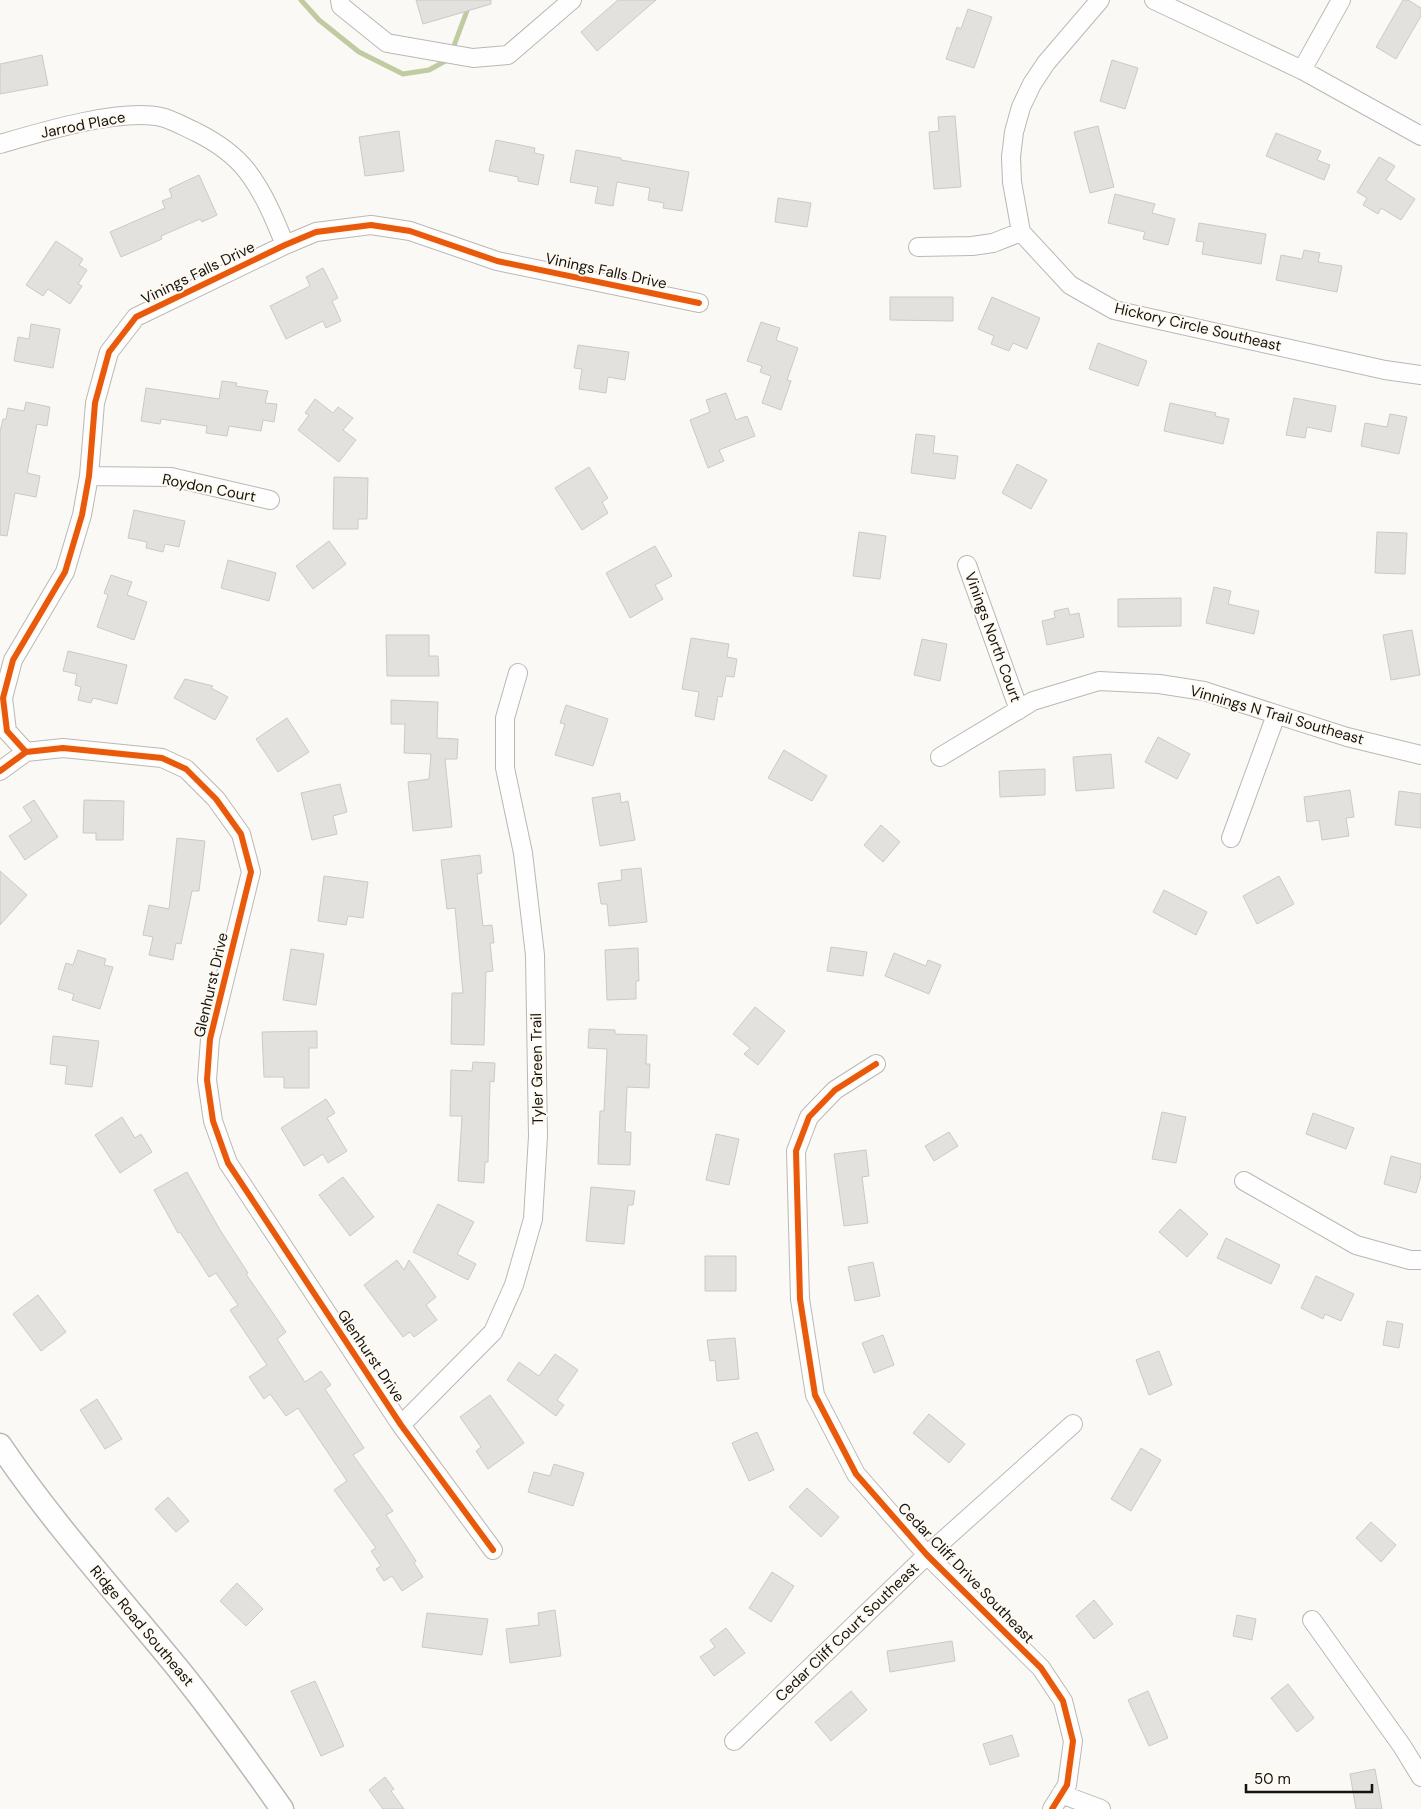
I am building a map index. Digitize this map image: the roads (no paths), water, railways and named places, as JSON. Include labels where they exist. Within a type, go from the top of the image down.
[{"type":"street","points":[[340,0],[341,6],[387,43],[473,58],[508,55],[572,0]]},
{"type":"street","points":[[918,247],[972,246],[993,243],[1021,232],[1012,182],[1012,157],[1014,132],[1021,107],[1032,84],[1046,63],[1100,0]]},
{"type":"street","points":[[1154,0],[1302,70],[1421,136]]},
{"type":"street","points":[[1302,70],[1341,0]]},
{"type":"street","name":"Jarrod Place","points":[[0,144],[100,119],[139,115],[161,118],[219,143],[247,170],[268,204],[286,245]]},
{"type":"street","name":"Vinings Falls Drive","points":[[26,752],[7,731],[3,698],[13,660],[65,572],[82,515],[88,476],[95,402],[109,352],[136,317],[316,232],[371,225],[410,231],[497,261],[700,303]]},
{"type":"street","name":"Hickory Circle Southeast","points":[[1021,232],[1070,285],[1114,310],[1385,370],[1421,375]]},
{"type":"street","name":"Roydon Court","points":[[88,476],[171,477],[270,500]]},
{"type":"street","name":"Vinings North Court","points":[[967,565],[1019,710]]},
{"type":"street","name":"Tyler Green Trail","points":[[401,1425],[492,1332],[514,1285],[533,1219],[538,1136],[534,955],[523,853],[505,768],[505,718],[518,673]]},
{"type":"street","name":"Vinnings N Trail Southeast","points":[[940,757],[1033,702],[1100,681],[1158,684],[1204,692],[1347,737],[1421,755]]},
{"type":"street","points":[[1231,838],[1276,715]]},
{"type":"street","name":"Glenhurst Drive","points":[[0,771],[26,752],[63,748],[162,758],[186,769],[216,799],[241,834],[251,872],[210,1038],[207,1080],[213,1121],[228,1164],[401,1425],[493,1550]]},
{"type":"street","name":"Cedar Cliff Drive Southeast","points":[[876,1064],[835,1090],[809,1117],[796,1150],[800,1299],[815,1395],[856,1474],[927,1555],[1041,1668],[1063,1701],[1074,1741],[1067,1785],[1052,1809]]},
{"type":"street","points":[[1244,1181],[1356,1245],[1410,1260],[1421,1260]]},
{"type":"street","name":"Cedar Cliff Court Southeast","points":[[734,1741],[927,1555],[1073,1424]]},
{"type":"street","name":"Ridge Road Southeast","points":[[0,1444],[69,1539],[210,1709],[282,1809]]},
{"type":"street","points":[[1312,1620],[1402,1746],[1421,1777]]},
{"type":"street","points":[[1061,1794],[1101,1809]]},
{"type":"waterway","points":[[301,0],[319,20],[359,52],[403,74],[429,70],[449,59]]},
{"type":"waterway","points":[[452,51],[471,0]]}]
